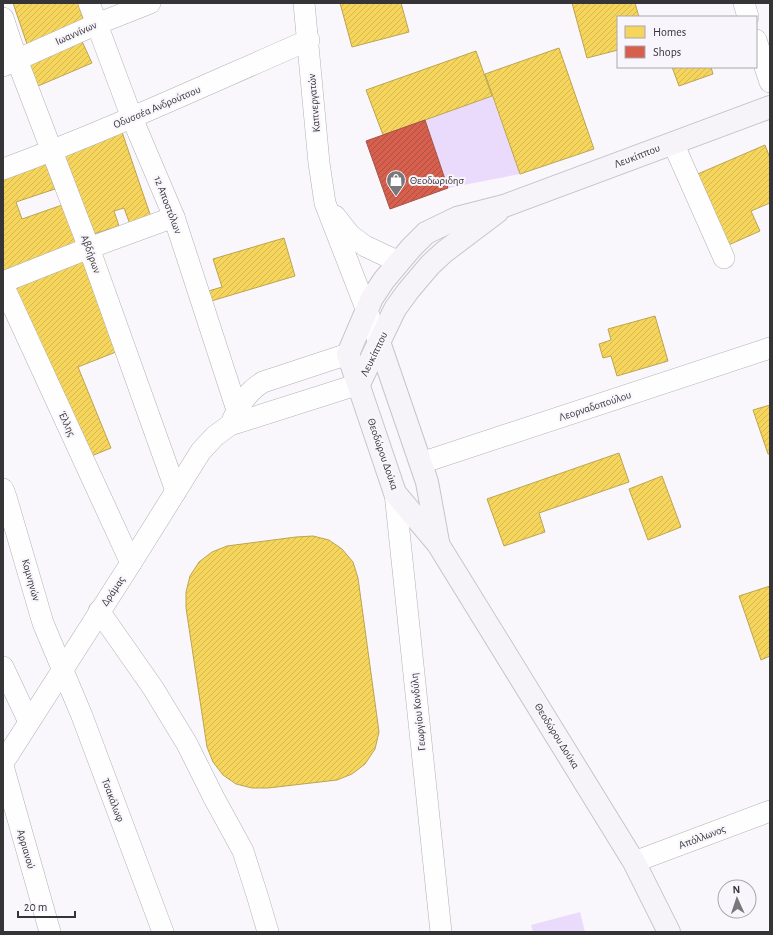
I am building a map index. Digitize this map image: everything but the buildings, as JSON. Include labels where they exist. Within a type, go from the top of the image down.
[{"type":"main road","name":"Λευκίππου","points":[[348,354],[372,298],[384,280],[399,262],[426,234],[457,218],[504,206],[770,107]]},
{"type":"main road","name":"Λευκίππου","points":[[359,384],[395,309],[408,291],[430,265],[444,252],[504,206]]},
{"type":"main road","name":"Θεοδώρου Δούκα","points":[[379,342],[427,482],[438,544]]},
{"type":"main road","name":"Θεοδώρου Δούκα","points":[[348,354],[395,493],[438,544],[634,862],[669,932]]},
{"type":"street","name":"12 Αποστόλων","points":[[89,3],[132,118],[174,217],[234,418]]},
{"type":"street","name":"Ιωαννίνων","points":[[10,63],[97,24],[150,3]]},
{"type":"street","name":"Καπνεργατών","points":[[304,3],[309,40],[319,163],[325,203],[379,342]]},
{"type":"street","points":[[744,3],[748,16]]},
{"type":"street","name":"Αβδήρων","points":[[3,18],[10,63],[52,151],[89,248],[176,491]]},
{"type":"street","name":"Οδυσσέα Ανδρούτσου","points":[[3,170],[132,118],[309,40]]},
{"type":"street","points":[[757,43],[770,82]]},
{"type":"street","points":[[673,143],[724,258]]},
{"type":"street","name":"Καπνεργατών","points":[[325,203],[350,235],[365,246],[399,262]]},
{"type":"street","points":[[3,282],[89,248],[174,217]]},
{"type":"street","name":"Έλλης","points":[[3,285],[131,563]]},
{"type":"street","name":"Λεορναδοπούλου","points":[[421,463],[770,348]]},
{"type":"street","name":"Δράμας","points":[[3,763],[201,451],[234,418],[246,396],[263,382],[348,354]]},
{"type":"street","name":"Δράμας","points":[[234,418],[359,384]]},
{"type":"street","name":"Κομνηνών","points":[[3,489],[43,623],[62,670]]},
{"type":"street","name":"Γεωργίου Κονδύλη","points":[[395,493],[441,932]]},
{"type":"street","points":[[99,611],[153,688],[187,744],[243,851],[268,932]]},
{"type":"street","points":[[3,667],[29,722]]},
{"type":"street","name":"Τσακάλωφ","points":[[62,670],[82,716],[163,932]]},
{"type":"street","name":"Αρριανού","points":[[3,766],[50,932]]},
{"type":"street","name":"Απόλλωνος","points":[[634,862],[770,811]]},
{"type":"shaded area","points":[[492,96],[520,174],[448,188],[425,120]]},
{"type":"shaded area","points":[[580,912],[585,932],[533,932],[531,925]]},
{"type":"place","name":"Θεοδωριδησ","points":[[396,197]]}]
